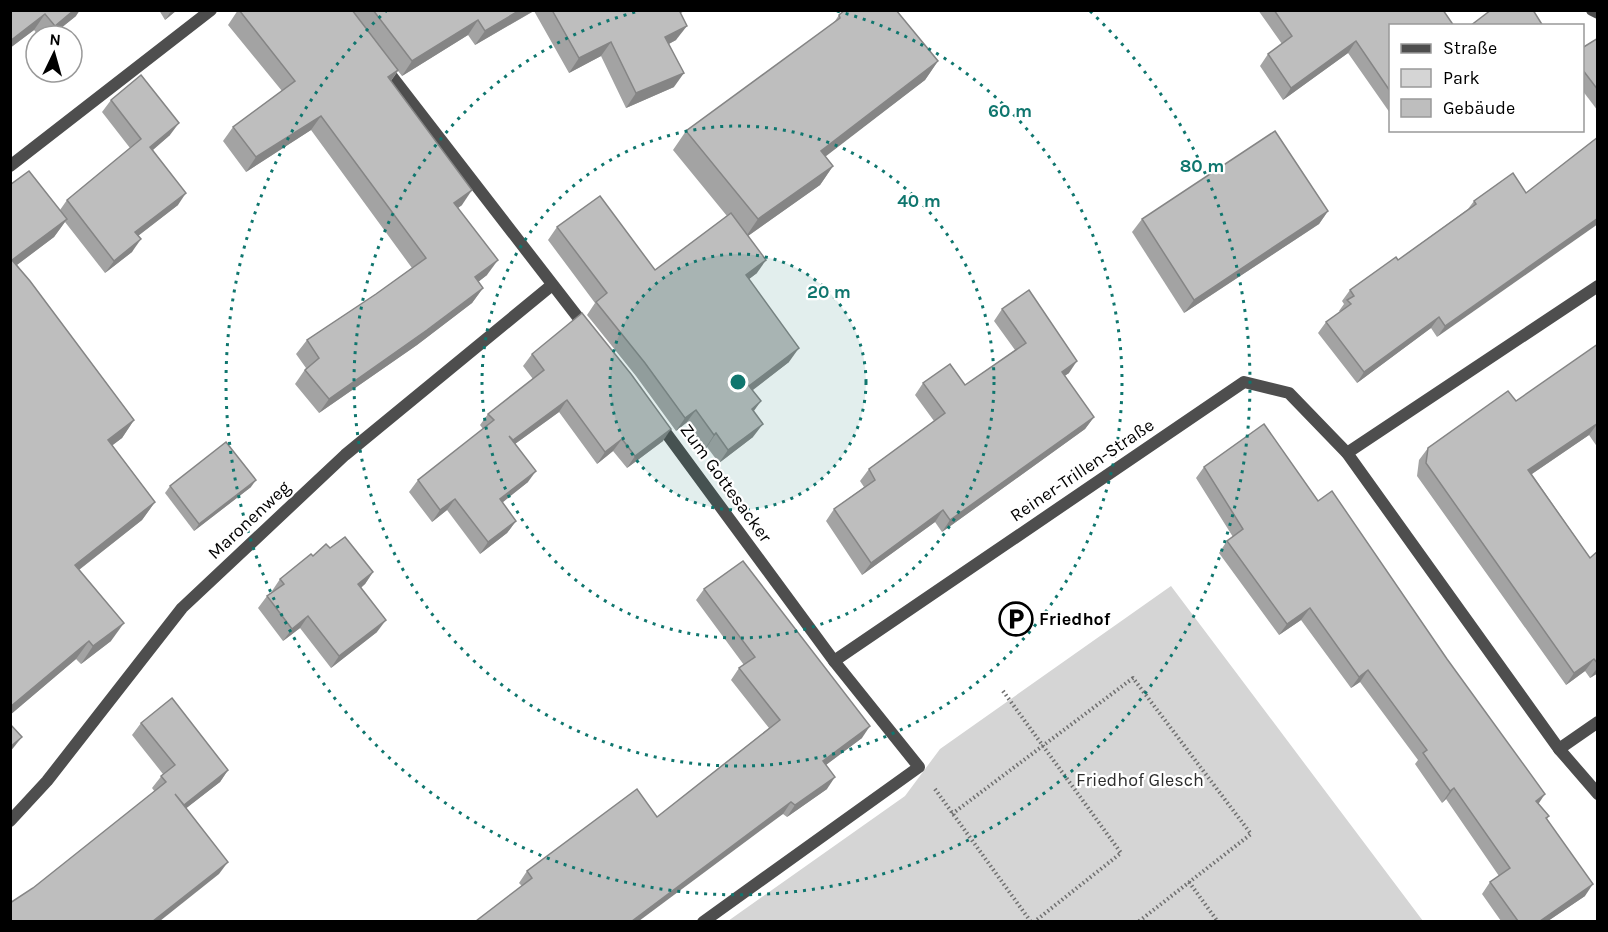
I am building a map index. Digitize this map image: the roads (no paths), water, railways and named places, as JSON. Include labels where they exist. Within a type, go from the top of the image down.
[{"type":"street","points":[[10,166],[211,10]]},
{"type":"street","points":[[1592,10],[1598,13]]},
{"type":"street","points":[[378,58],[594,338]]},
{"type":"street","name":"Maronenweg","points":[[10,822],[47,781],[182,608],[345,455],[552,285]]},
{"type":"street","points":[[1347,453],[1598,286]]},
{"type":"street","name":"Reiner-Trillen-Straße","points":[[834,661],[1244,382],[1289,393],[1347,453],[1559,749],[1598,794]]},
{"type":"street","name":"Zum Gottesacker","points":[[650,410],[834,661],[919,767],[703,921]]},
{"type":"street","points":[[1559,749],[1598,722]]},
{"type":"place","name":"Friedhof","points":[[1016,619]]},
{"type":"park label","name":"Friedhof Glesch","points":[[1140,780]]}]
